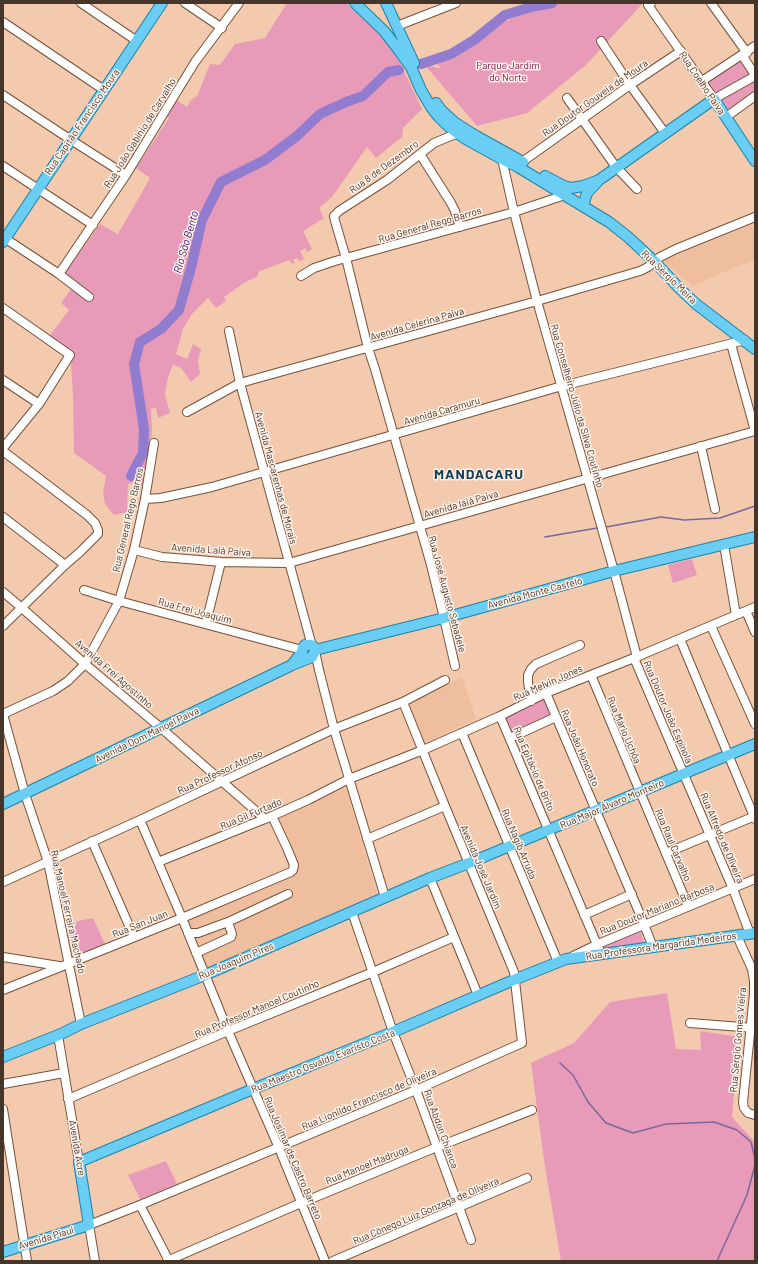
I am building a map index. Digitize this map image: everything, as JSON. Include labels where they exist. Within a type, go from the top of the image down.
[{"type":"main road","name":"Rua Capitão Francisco Moura","points":[[4,239],[162,3]]},
{"type":"main road","name":"Rua Sérgio Meira","points":[[356,3],[378,25],[398,49],[411,67],[421,90],[431,107],[449,127],[609,222],[655,262],[696,304],[755,349]]},
{"type":"main road","points":[[386,3],[418,74],[429,94],[441,110],[454,122],[551,180],[571,188],[584,186],[600,180]]},
{"type":"main road","points":[[378,25],[385,22],[392,16]]},
{"type":"main road","points":[[583,206],[587,193],[600,180],[616,167],[714,99]]},
{"type":"main road","name":"Rua Coelho Paiva","points":[[714,99],[755,161]]},
{"type":"main road","name":"Avenida Monte Castelo","points":[[309,651],[444,618],[614,572],[755,537]]},
{"type":"main road","name":"Avenida Dom Manoel Paiva","points":[[3,804],[292,665],[309,651]]},
{"type":"main road","name":"Rua Major Álvaro Monteiro","points":[[469,863],[755,744]]},
{"type":"main road","name":"Rua Joaquim Pires","points":[[3,1057],[81,1024],[205,975],[385,897],[469,863]]},
{"type":"main road","name":"Rua Professora Margarida Medeiros","points":[[562,961],[599,949],[653,947],[753,933]]},
{"type":"main road","name":"Rua Maestro Osvaldo Evaristo Costa","points":[[79,1162],[562,961]]},
{"type":"main road","name":"Avenida Acre","points":[[79,1162],[89,1225]]},
{"type":"main road","name":"Avenida Piauí","points":[[3,1252],[24,1244],[89,1225]]},
{"type":"street","points":[[80,3],[137,41]]},
{"type":"street","points":[[185,3],[222,28]]},
{"type":"street","name":"Rua João Gabínio de Carvalho","points":[[59,274],[126,175],[195,62],[222,28],[239,3]]},
{"type":"street","points":[[397,26],[456,3]]},
{"type":"street","points":[[711,3],[744,54],[755,75],[714,99]]},
{"type":"street","name":"Rua Coelho Paiva","points":[[650,4],[714,99]]},
{"type":"street","points":[[3,22],[104,90]]},
{"type":"street","points":[[601,42],[665,133]]},
{"type":"street","points":[[702,81],[755,46]]},
{"type":"street","name":"Rua Doutor Gouveia de Moura","points":[[522,162],[630,85],[681,51]]},
{"type":"street","points":[[3,95],[126,175]]},
{"type":"street","points":[[726,117],[755,96]]},
{"type":"street","points":[[566,98],[616,167],[637,189]]},
{"type":"street","name":"Rua 8 de Dezembro","points":[[336,227],[334,216],[336,214],[388,180],[434,142],[458,133]]},
{"type":"street","points":[[420,154],[451,203],[460,227]]},
{"type":"street","name":"Rua Conselheiro Júlio da Silva Coutinho","points":[[502,159],[537,301],[614,572],[636,658]]},
{"type":"street","points":[[3,166],[93,225]]},
{"type":"street","name":"Rua General Rego Barros","points":[[301,276],[319,266],[514,212],[565,195]]},
{"type":"street","name":"Avenida Celerina Paiva","points":[[187,412],[240,383],[640,271],[655,262],[660,257],[676,249],[755,217]]},
{"type":"street","name":"Rua José Augusto Sebadele","points":[[336,227],[346,258],[368,348],[444,618],[455,666]]},
{"type":"street","points":[[4,239],[59,274],[89,297]]},
{"type":"street","points":[[3,308],[70,355],[39,404],[3,450],[87,515],[95,523],[98,530],[98,534],[3,626]]},
{"type":"street","name":"Avenida Mascarenhas de Morais","points":[[230,331],[240,383],[307,629],[309,651],[319,670],[334,730]]},
{"type":"street","name":"Avenida Caramuru","points":[[146,499],[182,494],[265,473],[562,386],[745,340]]},
{"type":"street","points":[[731,344],[755,431]]},
{"type":"street","points":[[3,380],[39,404]]},
{"type":"street","name":"Avenida Iaiá Paiva","points":[[289,562],[755,431]]},
{"type":"street","name":"Rua General Rego Barros","points":[[3,714],[53,691],[68,680],[85,664],[119,601],[134,550],[146,499],[154,443]]},
{"type":"street","points":[[701,446],[715,509]]},
{"type":"street","points":[[3,517],[65,565]]},
{"type":"street","points":[[724,545],[736,615]]},
{"type":"street","name":"Avenida Laiá Paiva","points":[[134,550],[162,557],[221,562],[289,562]]},
{"type":"street","points":[[206,624],[221,562]]},
{"type":"street","name":"Rua Frei Joaquim","points":[[84,590],[119,601],[309,651]]},
{"type":"street","name":"Avenida Frei Agostinho","points":[[3,592],[222,781],[269,818],[287,848],[294,865],[293,870],[284,875]]},
{"type":"street","name":"Rua Melvin Jones","points":[[349,779],[462,733],[546,693],[636,658],[755,607]]},
{"type":"street","points":[[746,611],[755,632]]},
{"type":"street","points":[[711,626],[755,724]]},
{"type":"street","points":[[666,853],[755,817],[680,639]]},
{"type":"street","points":[[531,701],[528,675],[531,669],[536,664],[580,645]]},
{"type":"street","name":"Rua Doutor João Espínola","points":[[636,658],[684,774]]},
{"type":"street","name":"Rua Mário Uchôa","points":[[591,675],[640,792]]},
{"type":"street","name":"Rua Professor Afonso","points":[[3,882],[334,730],[403,702],[445,680]]},
{"type":"street","name":"Rua João Honorato","points":[[546,693],[632,894],[653,947]]},
{"type":"street","name":"Avenida José Jardim","points":[[403,702],[514,972],[516,979],[522,1043]]},
{"type":"street","name":"Rua Manoel Ferreira Machado","points":[[3,714],[25,794],[48,862],[70,963],[81,1024]]},
{"type":"street","name":"Rua Epitácio de Brito","points":[[500,716],[599,949]]},
{"type":"street","points":[[510,738],[556,717]]},
{"type":"street","points":[[334,730],[385,897]]},
{"type":"street","name":"Rua Nagib Arruda","points":[[462,733],[509,846],[562,961]]},
{"type":"street","name":"Rua Alfredo de Oliveira","points":[[684,774],[753,933]]},
{"type":"street","name":"Rua Gil Furtado","points":[[158,862],[269,818],[349,779]]},
{"type":"street","name":"Rua Raul Carvalho","points":[[640,792],[688,906]]},
{"type":"street","points":[[367,839],[445,806]]},
{"type":"street","name":"Rua Josimar de Castro Barreto","points":[[140,820],[182,918],[228,1032],[302,1203],[325,1261]]},
{"type":"street","points":[[92,841],[134,936]]},
{"type":"street","name":"Rua San Juan","points":[[3,990],[284,875]]},
{"type":"street","points":[[430,878],[478,995]]},
{"type":"street","name":"Rua Doutor Mariano Barbosa","points":[[599,949],[645,925],[755,879]]},
{"type":"street","points":[[188,933],[198,933],[228,922],[288,894]]},
{"type":"street","points":[[584,915],[632,894]]},
{"type":"street","name":"Rua Abdon Chianca","points":[[352,912],[393,1032],[460,1207],[471,1240]]},
{"type":"street","points":[[196,953],[231,937],[232,934],[228,922]]},
{"type":"street","name":"Rua Sérgio Gomes Vieira","points":[[737,936],[753,968],[754,994],[752,1028],[742,1102],[748,1113],[755,1115]]},
{"type":"street","name":"Rua Professor Manoel Coutinho","points":[[68,1099],[454,937]]},
{"type":"street","points":[[3,957],[60,966]]},
{"type":"street","points":[[690,1023],[752,1028]]},
{"type":"street","name":"Avenida Acre","points":[[58,1035],[79,1162]]},
{"type":"street","name":"Rua Lionildo Francisco de Oliveira","points":[[89,1225],[416,1090],[522,1043]]},
{"type":"street","points":[[3,1084],[64,1073]]},
{"type":"street","points":[[3,1109],[27,1261]]},
{"type":"street","name":"Rua Manoel Madruga","points":[[168,1261],[302,1203],[437,1147],[532,1110]]},
{"type":"street","name":"Rua Cônego Luiz Gonzaga de Oliveira","points":[[333,1261],[527,1178]]},
{"type":"street","points":[[140,1205],[168,1261]]},
{"type":"street","name":"Avenida Acre","points":[[89,1225],[95,1261]]},
{"type":"shaded area","points":[[751,225],[755,232],[755,260],[716,275],[693,286],[667,265],[664,260]]},
{"type":"shaded area","points":[[462,677],[476,719],[424,743],[409,703]]},
{"type":"shaded area","points":[[346,788],[378,897],[206,969],[183,920],[297,871],[275,817]]},
{"type":"green space","points":[[287,3],[346,3],[377,31],[397,56],[422,109],[403,128],[402,137],[376,158],[367,147],[332,197],[319,208],[324,218],[303,231],[312,249],[307,252],[305,248],[300,251],[304,259],[299,261],[297,258],[293,260],[295,263],[292,264],[289,260],[258,272],[258,276],[244,283],[224,297],[226,301],[216,308],[208,298],[192,314],[183,329],[176,354],[187,359],[193,344],[201,349],[198,361],[200,374],[191,382],[181,368],[173,365],[168,377],[165,395],[170,413],[158,418],[156,408],[151,409],[152,429],[149,467],[140,490],[136,491],[135,483],[128,484],[127,512],[114,515],[105,504],[103,493],[106,476],[74,453],[71,365],[72,355],[48,338],[69,310],[61,303],[72,288],[91,302],[94,296],[64,274],[100,224],[118,234],[150,178],[136,168],[169,118],[165,115],[175,99],[187,107],[191,100],[197,96],[210,64],[220,65],[235,44],[265,38]]},
{"type":"green space","name":"Parque Jardim do Norte","points":[[538,3],[643,3],[586,65],[527,113],[477,126],[424,64],[441,69],[434,60],[474,40]]},
{"type":"green space","points":[[745,57],[755,72],[715,96],[705,83]]},
{"type":"green space","points":[[755,78],[755,94],[726,114],[718,101]]},
{"type":"green space","points":[[692,559],[697,575],[673,583],[668,565]]},
{"type":"green space","points":[[546,693],[556,717],[510,738],[501,715]]},
{"type":"green space","points":[[93,918],[105,944],[74,956],[67,923]]},
{"type":"green space","points":[[640,930],[645,946],[602,949],[603,946]]},
{"type":"green space","points":[[667,993],[676,1049],[701,1050],[700,1031],[739,1037],[732,1117],[755,1142],[755,1261],[561,1261],[545,1167],[531,1063],[574,1043],[610,1002]]},
{"type":"green space","points":[[166,1161],[177,1184],[140,1199],[128,1175]]},
{"type":"waterway","points":[[421,64],[451,54],[474,40],[505,15],[531,7],[552,3]]},
{"type":"waterway","name":"Rio São Bento","points":[[131,476],[143,453],[144,429],[134,364],[140,342],[161,329],[179,310],[191,268],[202,220],[221,182],[265,160],[297,136],[320,114],[363,96],[388,72],[399,70]]},
{"type":"waterway","points":[[606,527],[661,517],[684,520],[720,518],[755,506]]},
{"type":"waterway","points":[[545,537],[597,528]]},
{"type":"waterway","points":[[560,1063],[573,1075],[588,1102],[606,1123],[633,1133],[666,1124],[714,1122],[737,1130],[751,1142],[755,1159]]},
{"type":"waterway","points":[[717,1261],[747,1195],[755,1165]]},
{"type":"district","name":"MANDACARU","points":[[479,474]]}]
